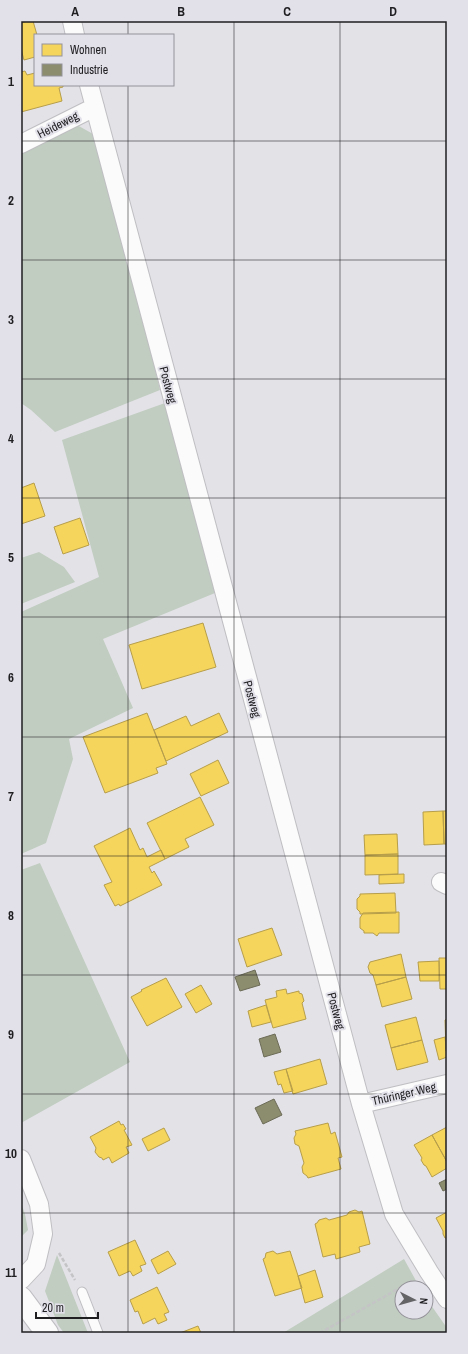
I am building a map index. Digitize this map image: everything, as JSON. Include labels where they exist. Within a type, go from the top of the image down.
[{"type":"street","points":[[72,21],[75,34]]},
{"type":"street","name":"Postweg","points":[[89,86],[361,1104],[394,1214],[447,1299]]},
{"type":"street","name":"Heideweg","points":[[21,144],[95,107]]},
{"type":"street","name":"Thüringer Weg","points":[[361,1104],[447,1084]]},
{"type":"street","points":[[21,1159],[39,1204],[44,1234],[36,1264],[21,1280]]},
{"type":"street","points":[[21,1298],[47,1333]]},
{"type":"lane","points":[[82,1292],[98,1333]]},
{"type":"path","points":[[44,1234],[57,1250],[82,1292]]},
{"type":"path","points":[[320,1333],[429,1272]]},
{"type":"shaded area","points":[[77,125],[93,134],[160,390],[55,432],[21,403],[21,152]]},
{"type":"shaded area","points":[[165,403],[215,593],[103,639],[133,708],[69,739],[73,759],[46,843],[21,854],[21,612],[99,577],[62,440]]},
{"type":"shaded area","points":[[39,552],[64,567],[75,582],[21,604],[21,558]]},
{"type":"shaded area","points":[[40,863],[130,1062],[21,1123],[21,870]]},
{"type":"shaded area","points":[[21,1203],[28,1230],[21,1237]]},
{"type":"shaded area","points":[[57,1255],[88,1333],[64,1333],[58,1325],[45,1291]]},
{"type":"shaded area","points":[[404,1259],[416,1280],[394,1280],[394,1320],[434,1320],[434,1309],[447,1328],[447,1333],[283,1333]]},
{"type":"building: Wohnen","points":[[33,21],[37,34],[34,34],[34,57],[24,60],[21,49],[21,23]]},
{"type":"building: Wohnen","points":[[25,71],[27,75],[34,73],[34,86],[63,86],[59,88],[62,101],[21,112],[21,72]]},
{"type":"building: Wohnen","points":[[34,483],[45,516],[21,524],[21,488]]},
{"type":"building: Wohnen","points":[[80,518],[89,545],[63,554],[54,527]]},
{"type":"building: Wohnen","points":[[203,623],[216,667],[142,689],[129,645]]},
{"type":"building: Wohnen","points":[[147,713],[167,764],[156,768],[158,773],[105,793],[83,737]]},
{"type":"building: Wohnen","points":[[219,713],[228,732],[166,761],[154,730],[186,716],[191,726]]},
{"type":"building: Wohnen","points":[[218,760],[229,783],[201,796],[190,774]]},
{"type":"building: Wohnen","points":[[200,797],[214,825],[185,839],[189,847],[165,859],[147,823]]},
{"type":"building: Wohnen","points":[[443,811],[447,811],[447,844],[444,844]]},
{"type":"building: Wohnen","points":[[443,811],[444,844],[424,845],[423,812]]},
{"type":"building: Wohnen","points":[[130,828],[140,850],[143,848],[147,857],[161,850],[165,859],[149,867],[152,873],[154,871],[162,885],[120,906],[119,904],[115,906],[104,885],[112,882],[94,846]]},
{"type":"building: Wohnen","points":[[397,834],[398,854],[365,855],[364,835]]},
{"type":"building: Wohnen","points":[[398,854],[398,874],[365,875],[365,855]]},
{"type":"building: Wohnen","points":[[404,874],[404,883],[379,884],[379,875]]},
{"type":"building: Wohnen","points":[[395,893],[396,913],[360,914],[357,909],[357,899],[360,894]]},
{"type":"building: Wohnen","points":[[399,912],[399,933],[379,933],[377,936],[373,933],[364,933],[364,931],[360,928],[360,918],[363,913]]},
{"type":"building: Wohnen","points":[[272,928],[282,955],[247,967],[238,939]]},
{"type":"building: Wohnen","points":[[401,954],[406,977],[376,985],[373,975],[370,973],[368,967],[370,962]]},
{"type":"building: Wohnen","points":[[439,958],[447,958],[447,989],[440,989]]},
{"type":"building: Wohnen","points":[[439,961],[439,981],[420,981],[418,962]]},
{"type":"building: Wohnen","points":[[406,977],[412,999],[382,1007],[376,985]]},
{"type":"building: Wohnen","points":[[166,978],[182,1007],[147,1026],[131,997],[142,991],[141,990]]},
{"type":"building: Wohnen","points":[[201,985],[212,1004],[196,1013],[185,994]]},
{"type":"building: Wohnen","points":[[286,989],[287,994],[299,991],[299,993],[302,994],[304,1001],[302,1003],[306,1019],[273,1028],[265,1000],[277,997],[276,991]]},
{"type":"building: Wohnen","points":[[266,1005],[271,1022],[252,1027],[248,1011]]},
{"type":"building: Wohnen","points":[[416,1017],[422,1040],[391,1048],[385,1025]]},
{"type":"building: Wohnen","points":[[447,1019],[447,1051],[446,1051],[445,1020]]},
{"type":"building: Wohnen","points":[[445,1037],[447,1057],[439,1060],[434,1040]]},
{"type":"building: Wohnen","points":[[422,1040],[428,1062],[397,1070],[391,1048]]},
{"type":"building: Wohnen","points":[[320,1059],[327,1084],[293,1094],[286,1069]]},
{"type":"building: Wohnen","points":[[286,1069],[293,1091],[284,1093],[281,1084],[278,1085],[274,1072]]},
{"type":"building: Wohnen","points":[[119,1121],[126,1129],[124,1130],[132,1145],[126,1147],[129,1153],[112,1163],[109,1157],[103,1160],[99,1157],[95,1152],[96,1148],[90,1137]]},
{"type":"building: Wohnen","points":[[328,1123],[331,1134],[335,1132],[342,1157],[338,1158],[341,1169],[308,1178],[303,1173],[302,1167],[304,1163],[299,1146],[295,1144],[295,1131]]},
{"type":"building: Wohnen","points":[[447,1127],[447,1162],[432,1135]]},
{"type":"building: Wohnen","points":[[164,1128],[170,1140],[148,1151],[142,1139]]},
{"type":"building: Wohnen","points":[[432,1135],[447,1162],[447,1168],[432,1177],[421,1160],[422,1158],[414,1145]]},
{"type":"building: Wohnen","points":[[355,1210],[359,1212],[362,1211],[370,1244],[359,1247],[360,1252],[336,1259],[335,1254],[323,1257],[315,1224],[319,1220],[326,1218],[329,1220],[347,1215],[349,1212]]},
{"type":"building: Wohnen","points":[[447,1212],[447,1238],[445,1238],[436,1218]]},
{"type":"building: Wohnen","points":[[135,1240],[146,1264],[140,1266],[142,1271],[133,1276],[130,1271],[119,1276],[108,1252]]},
{"type":"building: Wohnen","points":[[168,1251],[176,1264],[158,1274],[151,1260]]},
{"type":"building: Wohnen","points":[[273,1251],[277,1254],[290,1251],[302,1288],[275,1296],[263,1259],[265,1258],[266,1253]]},
{"type":"building: Wohnen","points":[[315,1270],[323,1297],[305,1303],[298,1276]]},
{"type":"building: Wohnen","points":[[157,1287],[169,1312],[164,1314],[167,1320],[158,1324],[155,1318],[143,1324],[138,1311],[135,1312],[130,1300]]},
{"type":"building: Wohnen","points":[[198,1326],[201,1333],[180,1333]]},
{"type":"building: Industrie","points":[[255,970],[260,985],[240,991],[235,977]]},
{"type":"building: Industrie","points":[[275,1034],[281,1052],[264,1057],[259,1039]]},
{"type":"building: Industrie","points":[[274,1099],[282,1115],[263,1124],[255,1108]]},
{"type":"building: Industrie","points":[[447,1179],[447,1189],[443,1191],[439,1183]]}]
